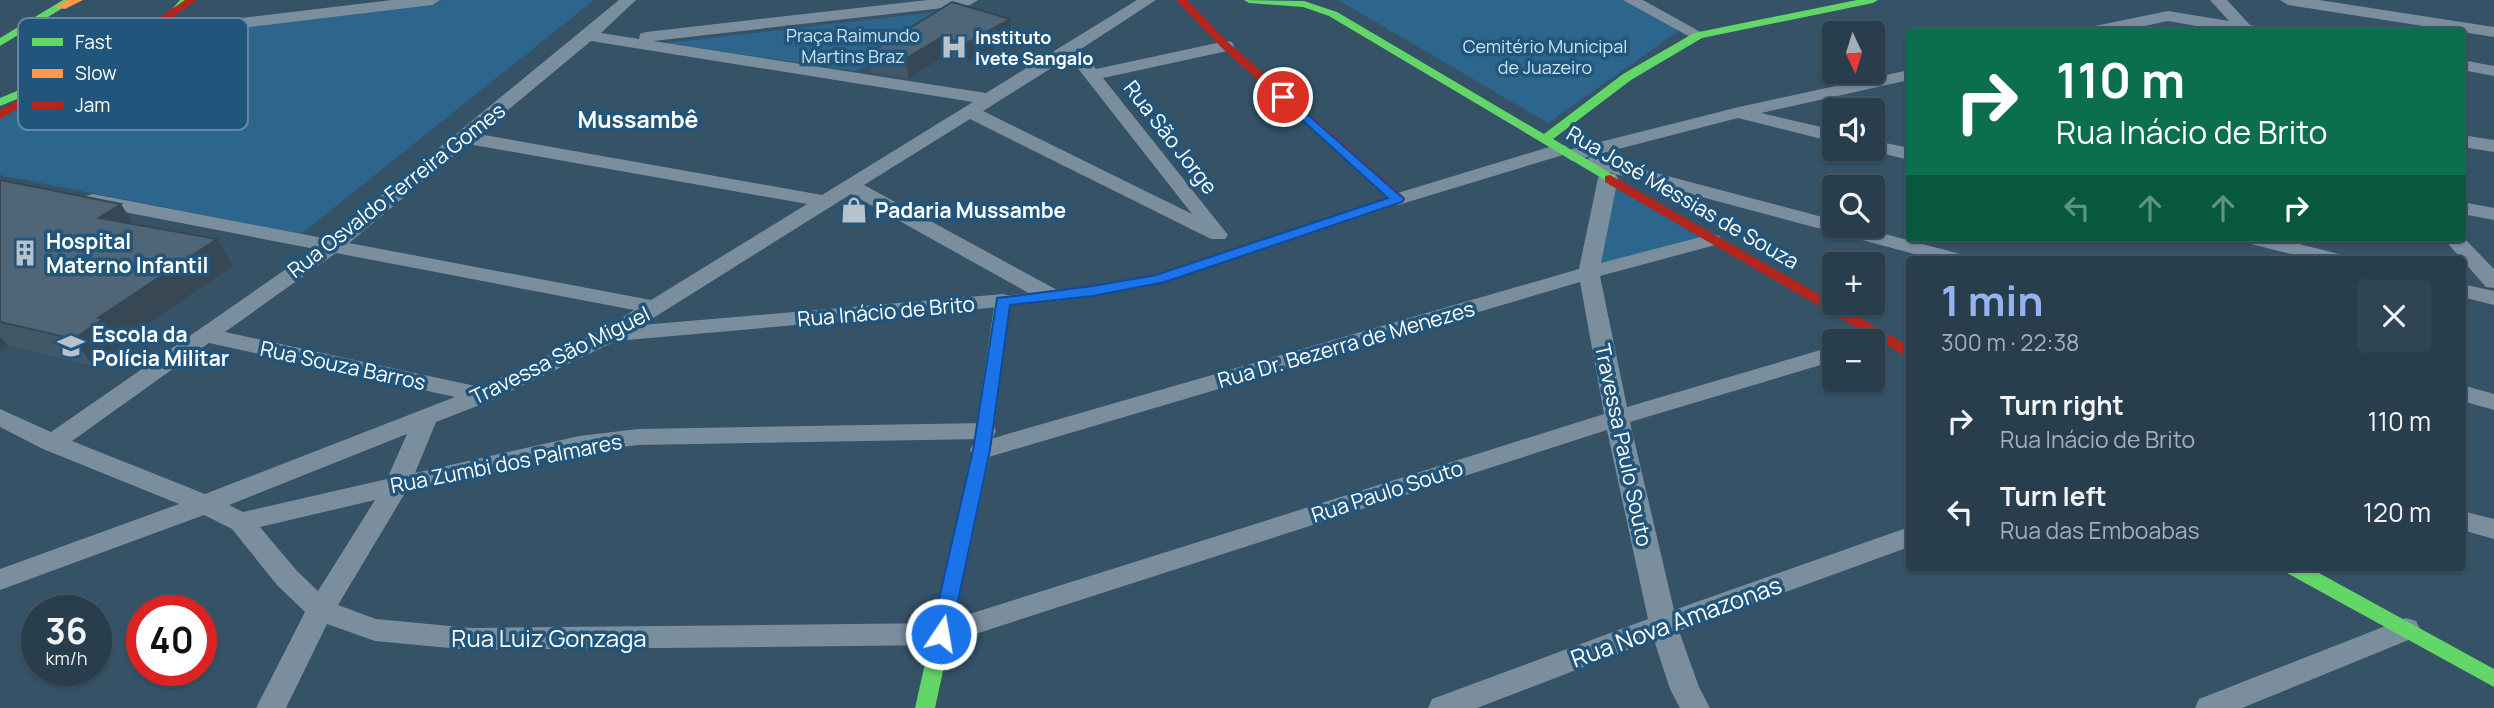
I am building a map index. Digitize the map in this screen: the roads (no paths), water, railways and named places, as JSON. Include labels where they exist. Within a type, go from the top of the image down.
[{"type":"main road","points":[[41,18],[66,3],[78,0]]},
{"type":"main road","points":[[1181,0],[1226,46],[1398,199]]},
{"type":"main road","name":"Rua José Messias de Souza","points":[[1249,0],[1304,4],[1333,14],[1860,329]]},
{"type":"main road","points":[[1558,149],[1627,77],[1698,35],[1873,0]]},
{"type":"main road","points":[[165,18],[186,3]]},
{"type":"main road","points":[[0,43],[18,32]]},
{"type":"main road","points":[[0,43],[18,44]]},
{"type":"main road","points":[[0,102],[18,95]]},
{"type":"main road","points":[[0,115],[18,104]]},
{"type":"main road","name":"Rua Inácio de Brito","points":[[1003,301],[1159,279],[1398,199]]},
{"type":"main road","points":[[925,708],[983,441],[1003,301]]},
{"type":"main road","name":"Rua José Messias de Souza","points":[[1885,343],[1906,352]]},
{"type":"main road","points":[[2299,571],[2494,680]]},
{"type":"street","points":[[248,22],[432,0]]},
{"type":"street","name":"Rua Osvaldo Ferreira Gomes","points":[[52,443],[331,247],[588,36],[628,0]]},
{"type":"street","points":[[617,41],[970,0]]},
{"type":"street","name":"Travessa São Miguel","points":[[0,580],[205,505],[482,395],[612,334],[657,309],[1148,0]]},
{"type":"street","points":[[1631,0],[1698,35]]},
{"type":"street","points":[[2157,0],[2174,28]]},
{"type":"street","points":[[2218,0],[2243,28]]},
{"type":"street","points":[[2288,0],[2494,32]]},
{"type":"street","points":[[2110,28],[2168,16],[2234,28]]},
{"type":"street","points":[[588,36],[990,99]]},
{"type":"street","points":[[1093,75],[1226,46]]},
{"type":"street","name":"Rua São Jorge","points":[[1070,47],[1218,235],[1237,254]]},
{"type":"street","points":[[2466,66],[2494,71]]},
{"type":"street","name":"Rua Inácio de Brito","points":[[1398,199],[1558,149],[1906,76]]},
{"type":"street","points":[[971,112],[1218,235]]},
{"type":"street","points":[[1739,112],[1822,133]]},
{"type":"street","points":[[463,137],[825,201]]},
{"type":"street","points":[[2466,142],[2494,146]]},
{"type":"street","points":[[1885,148],[1906,153]]},
{"type":"street","points":[[1558,149],[1946,256]]},
{"type":"street","name":"Travessa Paulo Souto","points":[[1608,178],[1589,273],[1617,418],[1663,625],[1685,689],[1695,708]]},
{"type":"street","points":[[851,186],[1051,296]]},
{"type":"street","points":[[79,197],[657,309]]},
{"type":"street","points":[[2466,209],[2494,214]]},
{"type":"street","name":"Rua Dr. Bezerra de Menezes","points":[[983,441],[1712,240]]},
{"type":"street","points":[[2266,242],[2324,256]]},
{"type":"street","points":[[2457,242],[2494,282]]},
{"type":"street","points":[[2466,291],[2494,298]]},
{"type":"street","name":"Rua Inácio de Brito","points":[[612,334],[1003,301]]},
{"type":"street","name":"Rua Souza Barros","points":[[204,335],[482,395]]},
{"type":"street","name":"Rua Paulo Souto","points":[[941,634],[1617,418],[1822,357]]},
{"type":"street","points":[[2466,394],[2494,402]]},
{"type":"street","points":[[0,417],[52,443],[205,505]]},
{"type":"street","points":[[271,708],[320,610],[398,484],[426,417]]},
{"type":"street","name":"Rua Zumbi dos Palmares","points":[[241,522],[579,444],[638,438],[983,441]]},
{"type":"street","name":"Rua Luiz Gonzaga","points":[[205,505],[241,522],[287,578],[320,610],[375,630],[471,639],[941,634]]},
{"type":"street","points":[[2466,521],[2494,529]]},
{"type":"street","name":"Rua Nova Amazonas","points":[[1443,708],[1663,625],[1906,538]]},
{"type":"street","points":[[2210,708],[2406,629]]},
{"type":"place","name":"Instituto Ivete Sangalo","points":[[954,47]]},
{"type":"place","name":"Padaria Mussambe","points":[[854,210]]},
{"type":"place","name":"Hospital Materno Infantil","points":[[25,253]]},
{"type":"place","name":"Escola da Polícia Militar","points":[[71,346]]},
{"type":"district","name":"Mussambê","points":[[638,119]]},
{"type":"park label","name":"Praça Raimundo Martins Braz","points":[[853,45]]},
{"type":"park label","name":"Cemitério Municipal de Juazeiro","points":[[1545,56]]}]
